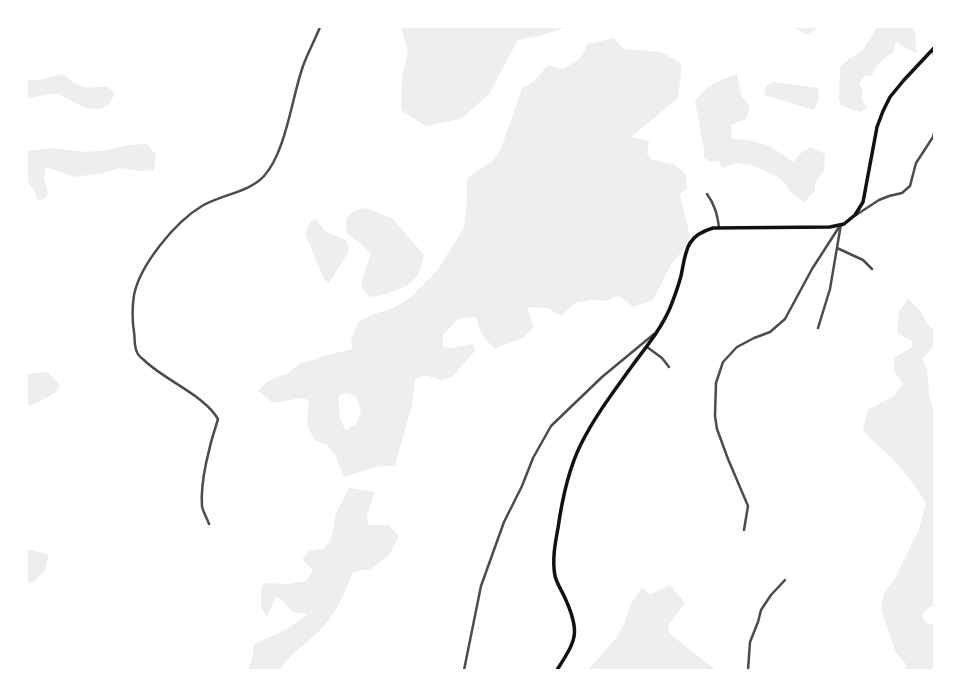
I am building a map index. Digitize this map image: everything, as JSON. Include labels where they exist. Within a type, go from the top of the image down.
[{"type":"main road","points":[[557,670],[575,639],[573,617],[556,578],[554,566],[554,549],[568,481],[580,445],[609,398],[647,347],[669,309],[680,278],[687,247],[691,241],[703,231],[719,227],[822,227],[844,224],[855,215],[863,202],[877,127],[890,97],[934,48]]},
{"type":"street","points":[[209,524],[202,507],[204,483],[212,437],[218,419],[212,410],[174,381],[152,368],[137,353],[132,315],[134,294],[141,275],[150,260],[166,237],[185,218],[203,205],[251,186],[264,177],[276,159],[303,65],[320,27]]},
{"type":"street","points":[[934,48],[934,55]]},
{"type":"street","points":[[855,215],[879,200],[902,193],[910,186],[916,164],[934,133]]},
{"type":"street","points":[[707,194],[713,203],[717,214],[719,227]]},
{"type":"street","points":[[818,328],[830,288],[841,224]]},
{"type":"street","points":[[744,530],[748,506],[717,429],[715,416],[716,384],[723,362],[737,347],[770,332],[785,320],[812,269],[841,224]]},
{"type":"street","points":[[837,248],[863,260],[872,269]]},
{"type":"street","points":[[464,670],[481,586],[504,522],[522,486],[533,458],[551,426],[602,377],[658,330]]},
{"type":"street","points":[[647,347],[662,358],[669,367]]},
{"type":"street","points":[[748,670],[750,642],[761,610],[771,594],[785,580]]},
{"type":"shaded area","points":[[401,27],[567,27],[543,35],[518,40],[489,94],[461,119],[425,126],[401,110],[402,77],[408,52]]},
{"type":"shaded area","points":[[794,27],[818,27],[807,35]]},
{"type":"shaded area","points":[[877,27],[912,27],[915,33],[917,53],[896,42],[893,53],[885,58],[875,68],[872,76],[866,75],[859,83],[863,90],[861,98],[867,108],[861,112],[841,106],[839,98],[840,67],[863,50]]},
{"type":"shaded area","points":[[614,38],[623,49],[661,52],[682,64],[678,98],[631,137],[649,141],[647,154],[652,160],[674,164],[686,175],[687,189],[680,194],[691,241],[672,263],[653,300],[633,307],[618,295],[607,301],[591,300],[575,303],[561,316],[548,308],[527,307],[534,327],[523,338],[494,349],[481,333],[476,317],[459,318],[443,335],[443,347],[451,348],[473,344],[475,351],[452,377],[441,380],[424,375],[415,380],[412,405],[395,465],[375,467],[344,477],[335,455],[327,445],[314,440],[307,424],[309,400],[301,398],[273,403],[258,391],[268,381],[290,372],[300,363],[353,349],[351,340],[358,322],[374,314],[391,309],[409,299],[436,272],[464,228],[467,200],[467,178],[494,160],[502,146],[522,88],[534,81],[548,65],[563,69],[580,59],[588,44]],"holes":[[[347,393],[355,396],[361,410],[356,425],[346,430],[340,418],[339,395]]]},
{"type":"shaded area","points":[[62,74],[78,85],[87,87],[107,86],[115,93],[110,103],[101,109],[85,108],[57,93],[27,98],[27,80],[39,80]]},
{"type":"shaded area","points":[[737,74],[742,97],[750,106],[746,119],[731,125],[732,139],[748,140],[770,146],[793,162],[803,151],[811,147],[825,154],[824,170],[815,183],[815,191],[804,202],[790,192],[784,182],[776,176],[754,166],[737,163],[722,168],[719,161],[710,162],[704,158],[704,150],[695,101],[714,84]]},
{"type":"shaded area","points":[[773,82],[818,88],[819,97],[814,110],[764,95],[766,86]]},
{"type":"shaded area","points":[[147,144],[156,155],[154,170],[142,171],[120,168],[103,173],[75,177],[46,167],[44,178],[48,193],[46,198],[38,201],[33,188],[27,181],[27,151],[52,148],[87,152],[107,150],[129,145]]},
{"type":"shaded area","points":[[366,208],[392,218],[424,255],[420,271],[410,283],[398,290],[384,295],[371,297],[364,291],[361,283],[371,253],[347,233],[346,227],[347,218],[349,215],[355,211]]},
{"type":"shaded area","points":[[316,219],[325,231],[346,240],[349,251],[329,283],[324,279],[306,236],[306,230],[311,221]]},
{"type":"shaded area","points":[[908,299],[919,309],[929,326],[934,330],[934,346],[922,359],[927,368],[929,394],[934,415],[934,606],[929,607],[922,615],[926,623],[934,624],[933,670],[903,670],[907,665],[896,653],[881,609],[884,593],[894,580],[919,529],[926,504],[906,474],[863,430],[868,410],[894,396],[903,384],[893,370],[895,357],[912,347],[912,341],[897,333],[899,311]]},
{"type":"shaded area","points":[[47,372],[60,385],[55,393],[35,404],[27,406],[27,374]]},
{"type":"shaded area","points":[[349,488],[375,492],[367,515],[368,525],[388,525],[399,536],[389,555],[371,569],[353,572],[341,600],[329,620],[289,658],[280,670],[248,670],[253,656],[253,645],[287,629],[308,614],[293,612],[282,600],[276,597],[267,616],[261,608],[261,591],[264,583],[289,584],[306,581],[313,570],[302,560],[309,551],[325,548],[331,539],[336,513]]},
{"type":"shaded area","points":[[27,549],[49,555],[44,572],[32,583],[27,581]]},
{"type":"shaded area","points":[[670,585],[685,603],[668,626],[670,634],[716,670],[588,670],[617,637],[624,624],[631,604],[642,587],[650,595]]}]
